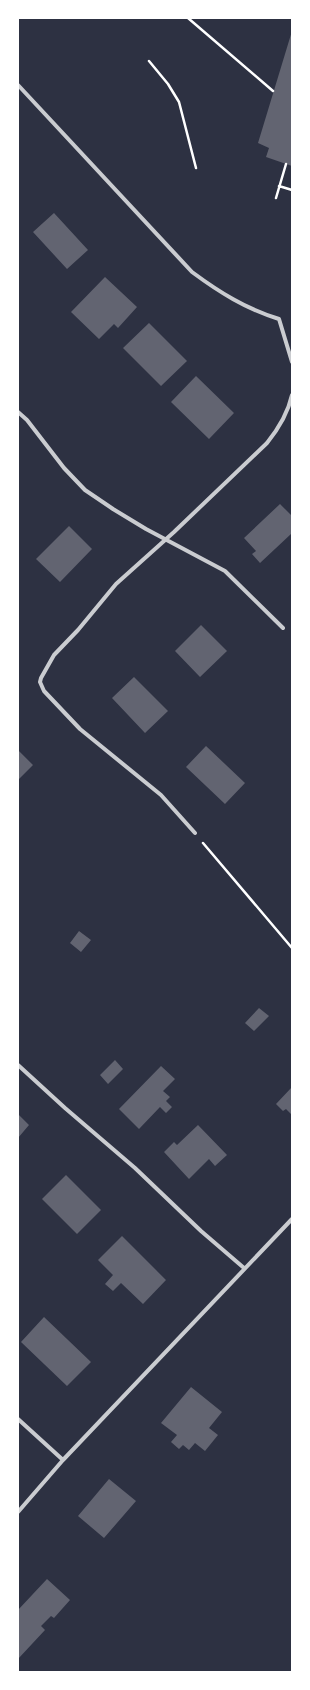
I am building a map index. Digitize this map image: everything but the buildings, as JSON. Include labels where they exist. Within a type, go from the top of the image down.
[{"type":"street","points":[[18,85],[192,272],[226,297],[256,312],[279,320],[292,362]]},
{"type":"street","points":[[195,833],[161,794],[80,729],[47,695],[40,682],[42,673],[54,655],[78,630],[116,584],[165,540],[267,443],[277,431],[285,417],[292,395]]},
{"type":"street","points":[[18,412],[27,420],[64,468],[85,490],[113,509],[165,540],[225,571],[283,628]]},
{"type":"street","points":[[18,1065],[65,1108],[135,1168],[201,1231],[244,1268]]},
{"type":"street","points":[[18,1512],[62,1460],[292,1219]]},
{"type":"street","points":[[18,1419],[62,1460]]},
{"type":"path","points":[[188,18],[273,91]]},
{"type":"path","points":[[150,61],[168,84],[179,102],[196,168]]},
{"type":"path","points":[[276,198],[286,164]]},
{"type":"path","points":[[279,186],[292,190]]},
{"type":"path","points":[[195,833],[292,948]]}]
